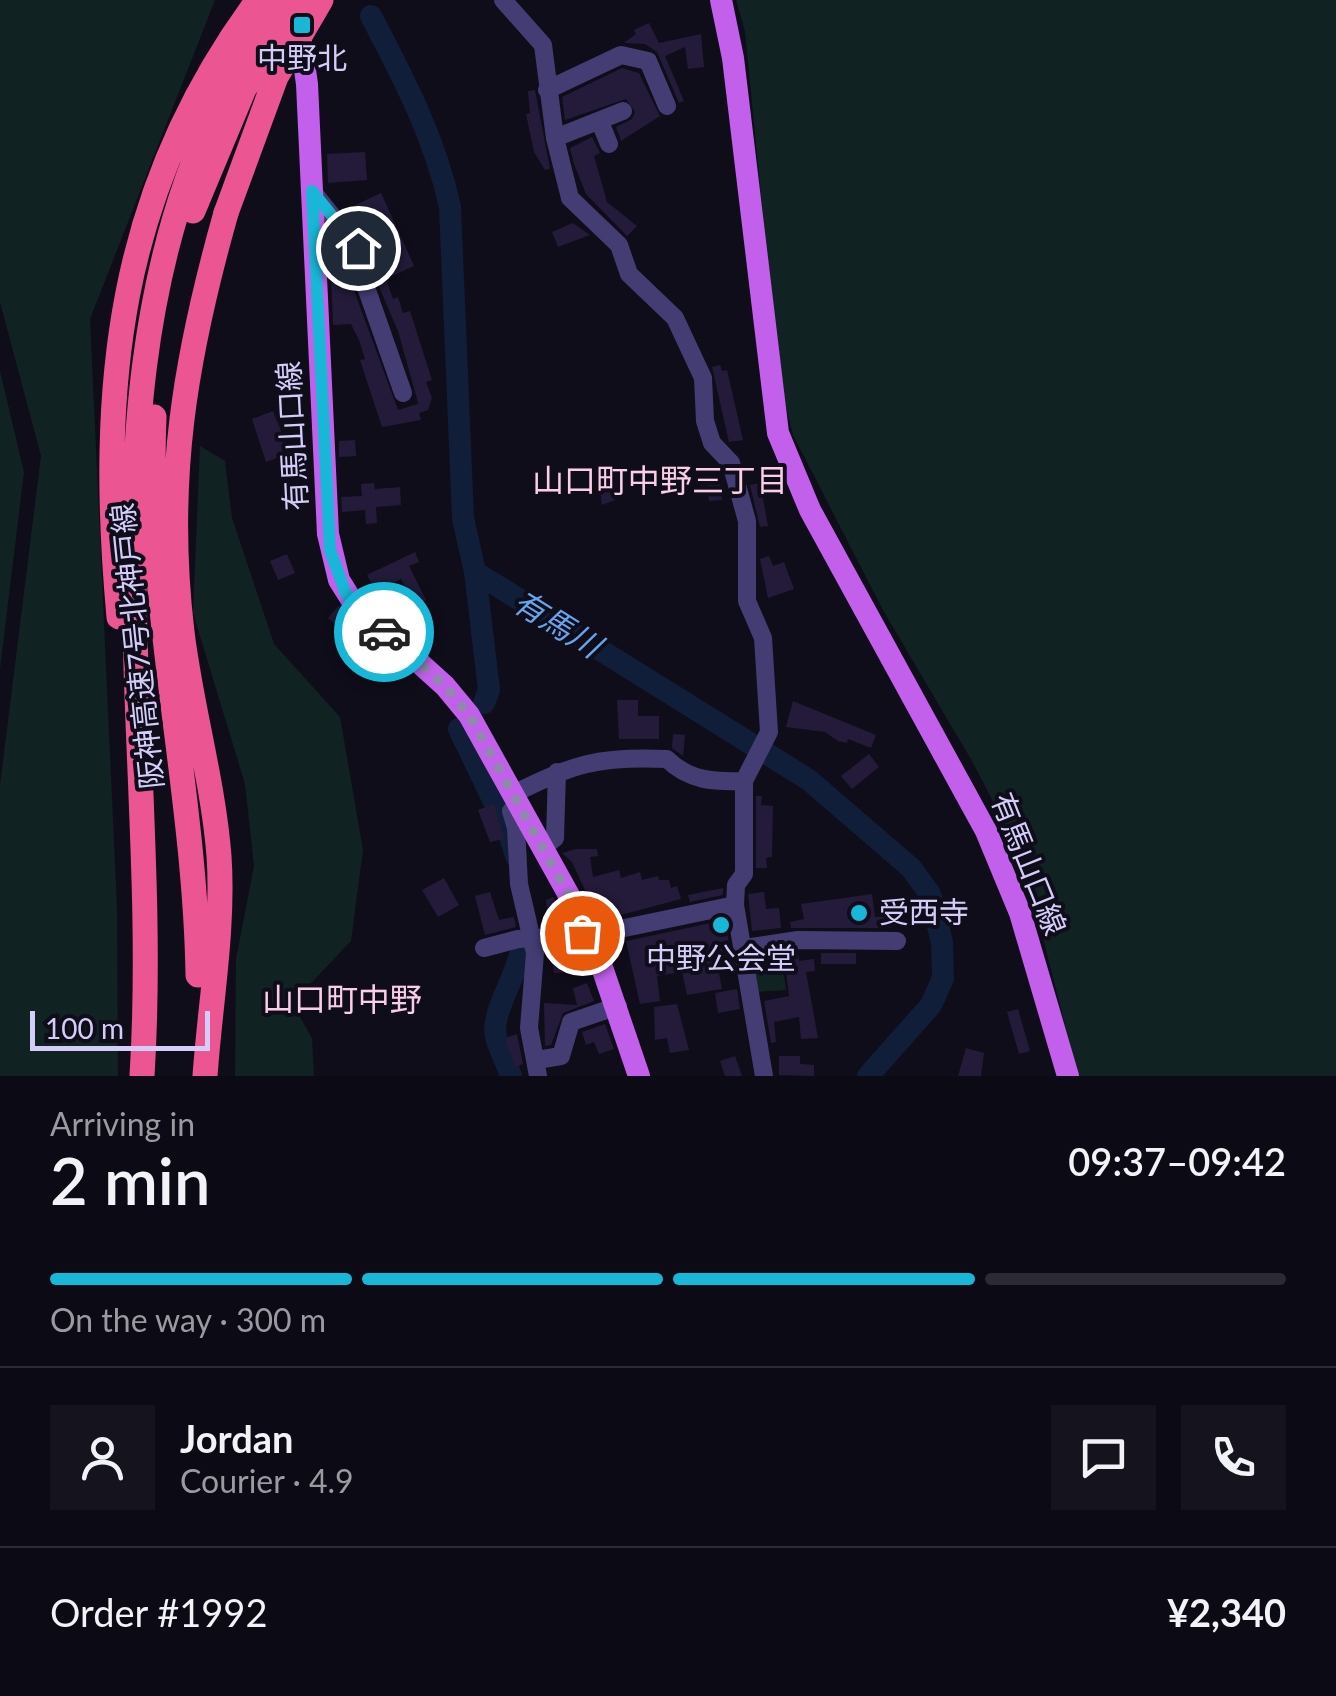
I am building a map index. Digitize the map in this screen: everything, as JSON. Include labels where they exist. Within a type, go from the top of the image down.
[{"type":"highway","points":[[143,831],[116,574],[117,384],[133,257],[150,198],[178,132],[218,59],[258,0]]},
{"type":"highway","name":"阪神高速7号北神戸線","points":[[142,1076],[143,831],[135,454],[150,313],[228,84],[280,0]]},
{"type":"highway","name":"阪神高速7号北神戸線","points":[[197,1076],[195,874],[156,559],[152,452],[160,348],[185,208],[244,89],[298,0]]},
{"type":"highway","points":[[206,1076],[219,860],[210,777],[183,638],[174,495],[189,354],[226,213],[276,76],[322,0]]},
{"type":"main road","name":"有馬山口線","points":[[298,0],[307,84],[328,534],[339,580],[354,604],[445,686],[469,715],[591,935],[640,1076]]},
{"type":"main road","name":"有馬山口線","points":[[721,0],[733,58],[778,433],[810,510],[986,831],[1020,913],[1068,1076]]},
{"type":"street","points":[[502,0],[543,45],[555,138],[570,198],[619,244],[628,274],[675,318],[704,378],[708,432],[712,443],[731,463],[747,522],[747,602],[763,638],[769,732],[746,775],[744,874],[736,885],[734,904],[745,948],[764,1076]]},
{"type":"street","points":[[547,90],[620,55],[658,64],[667,106]]},
{"type":"street","points":[[555,138],[623,111]]},
{"type":"street","points":[[600,122],[609,144]]},
{"type":"street","points":[[312,191],[358,248],[385,322],[403,394]]},
{"type":"street","points":[[618,1006],[571,1022],[561,1056],[538,1068],[528,1028],[535,953],[510,811],[515,799],[570,766],[628,757],[666,759],[678,770],[700,779],[746,775]]},
{"type":"street","points":[[542,848],[555,838],[558,772]]},
{"type":"street","points":[[484,948],[512,940],[591,935],[734,904]]},
{"type":"street","points":[[745,948],[798,940],[897,941]]},
{"type":"shaded area","points":[[0,0],[215,0],[90,319],[117,907],[118,1076],[0,1076],[0,785],[41,456],[0,302]]},
{"type":"shaded area","points":[[736,0],[1336,0],[1336,1076],[1078,1076],[1023,859],[972,761],[884,612],[793,435],[767,332],[764,226],[745,31]]},
{"type":"shaded area","points":[[0,371],[24,472],[0,669]]},
{"type":"shaded area","points":[[200,446],[225,461],[232,518],[274,644],[340,717],[363,850],[351,941],[292,1003],[312,1038],[314,1076],[235,1076],[236,959],[254,866],[245,784],[193,613]]},
{"type":"shaded area","points":[[782,960],[786,990],[756,992],[753,964]]},
{"type":"building","points":[[649,23],[659,43],[701,34],[704,67],[688,69],[685,47],[665,56],[684,101],[679,103],[657,52],[645,44],[624,43],[636,34],[634,30]]},
{"type":"building","points":[[622,68],[639,73],[660,116],[621,141],[616,127],[632,119],[635,112],[626,99],[565,120],[562,97]]},
{"type":"building","points":[[535,90],[550,169],[545,170],[534,152],[526,114],[530,113],[528,91]]},
{"type":"building","points":[[592,137],[600,153],[594,156],[607,202],[637,226],[627,236],[586,194],[574,164],[570,148]]},
{"type":"building","points":[[365,152],[367,180],[328,183],[327,154]]},
{"type":"building","points":[[381,193],[414,266],[392,276],[365,216],[355,220],[349,208]]},
{"type":"building","points":[[573,223],[590,235],[558,247],[552,232]]},
{"type":"building","points":[[344,250],[349,277],[398,410],[418,404],[398,331],[377,282],[386,279],[403,313],[410,311],[432,380],[426,382],[432,398],[428,410],[419,413],[421,420],[382,427],[360,360],[365,359],[359,340],[351,324],[333,325],[330,251]]},
{"type":"building","points":[[720,365],[722,371],[727,370],[743,440],[729,442],[712,367]]},
{"type":"building","points":[[273,411],[290,453],[266,462],[252,419]]},
{"type":"building","points":[[355,440],[356,456],[339,457],[339,441]]},
{"type":"building","points":[[598,475],[609,475],[615,500],[602,505]]},
{"type":"building","points":[[374,483],[375,489],[400,487],[401,505],[376,507],[377,523],[366,524],[365,510],[342,512],[341,497],[362,496],[361,484]]},
{"type":"building","points":[[720,483],[722,500],[709,501],[707,484]]},
{"type":"building","points":[[760,483],[768,526],[760,527],[750,485]]},
{"type":"building","points":[[415,552],[419,562],[409,566],[426,600],[414,606],[401,579],[376,592],[367,575]]},
{"type":"building","points":[[287,554],[295,573],[278,580],[270,561]]},
{"type":"building","points":[[769,556],[773,566],[784,562],[794,589],[768,598],[760,559]]},
{"type":"building","points":[[338,606],[381,648],[372,658],[328,618]]},
{"type":"building","points":[[617,700],[638,700],[638,716],[659,716],[659,739],[619,739]]},
{"type":"building","points":[[793,701],[876,735],[871,748],[848,739],[847,743],[838,741],[825,732],[786,727]]},
{"type":"building","points":[[673,734],[685,735],[683,756],[672,748]]},
{"type":"building","points":[[869,754],[879,767],[852,789],[841,776]]},
{"type":"building","points":[[756,796],[762,796],[761,805],[773,806],[772,857],[766,858],[767,868],[756,868]]},
{"type":"building","points":[[494,804],[504,839],[490,842],[478,810]]},
{"type":"building","points":[[597,849],[598,856],[590,857],[593,877],[619,870],[621,878],[640,872],[642,880],[658,876],[659,880],[669,880],[671,888],[677,886],[681,899],[602,920],[597,901],[591,903],[572,862],[562,853]]},
{"type":"building","points":[[444,878],[459,905],[438,917],[422,890]]},
{"type":"building","points":[[723,888],[723,895],[690,902],[688,895]]},
{"type":"building","points":[[490,892],[499,920],[514,917],[516,927],[485,935],[475,896]]},
{"type":"building","points":[[764,892],[766,909],[779,908],[781,928],[752,931],[748,894]]},
{"type":"building","points":[[872,894],[875,917],[889,916],[891,928],[791,928],[790,922],[804,919],[801,904]]},
{"type":"building","points":[[553,897],[568,924],[548,925],[546,900]]},
{"type":"building","points":[[725,920],[731,957],[717,963],[722,989],[687,995],[682,972],[657,976],[660,1001],[640,1004],[626,941]]},
{"type":"building","points":[[580,948],[586,968],[583,972],[554,973],[550,950]]},
{"type":"building","points":[[798,953],[799,961],[814,959],[815,971],[806,972],[818,1038],[801,1039],[799,1017],[774,1022],[776,1042],[771,1043],[764,1001],[789,996],[784,955]]},
{"type":"building","points":[[821,953],[856,953],[856,964],[821,964]]},
{"type":"building","points":[[587,983],[594,1001],[563,1013],[551,1045],[545,1046],[544,1003],[577,1005],[573,988]]},
{"type":"building","points":[[737,989],[740,1009],[718,1013],[715,993]]},
{"type":"building","points":[[677,1004],[689,1050],[670,1053],[667,1038],[655,1040],[654,1007]]},
{"type":"building","points":[[1018,1009],[1030,1051],[1019,1054],[1007,1012]]},
{"type":"building","points":[[605,1024],[614,1049],[599,1054],[594,1042],[586,1045],[582,1032]]},
{"type":"building","points":[[517,1034],[523,1064],[515,1067],[505,1038]]},
{"type":"building","points":[[966,1048],[984,1053],[981,1076],[958,1076]]},
{"type":"building","points":[[735,1056],[742,1076],[725,1076],[720,1061]]},
{"type":"building","points":[[779,1056],[800,1056],[800,1064],[814,1065],[814,1076],[779,1075]]},
{"type":"waterway","name":"有馬川","points":[[371,16],[427,133],[450,207],[463,518],[475,572],[809,780],[911,868],[930,894],[942,942],[943,978],[931,1005],[868,1076]]},
{"type":"waterway","points":[[475,572],[489,690],[484,703]]},
{"type":"waterway","points":[[459,729],[516,856]]},
{"type":"waterway","points":[[511,1076],[495,1031],[522,947]]},
{"type":"way so far","points":[[384,632],[445,686],[469,715],[591,935],[582,933]]},
{"type":"place","name":"中野北","points":[[302,25]]},
{"type":"place","name":"受西寺","points":[[859,913]]},
{"type":"place","name":"中野公会堂","points":[[721,925]]},
{"type":"district","name":"山口町中野三丁目","points":[[660,481]]},
{"type":"district","name":"山口町中野","points":[[342,1000]]},
{"type":"route","points":[[358,248],[312,191],[330,550],[346,594],[384,632]]}]
